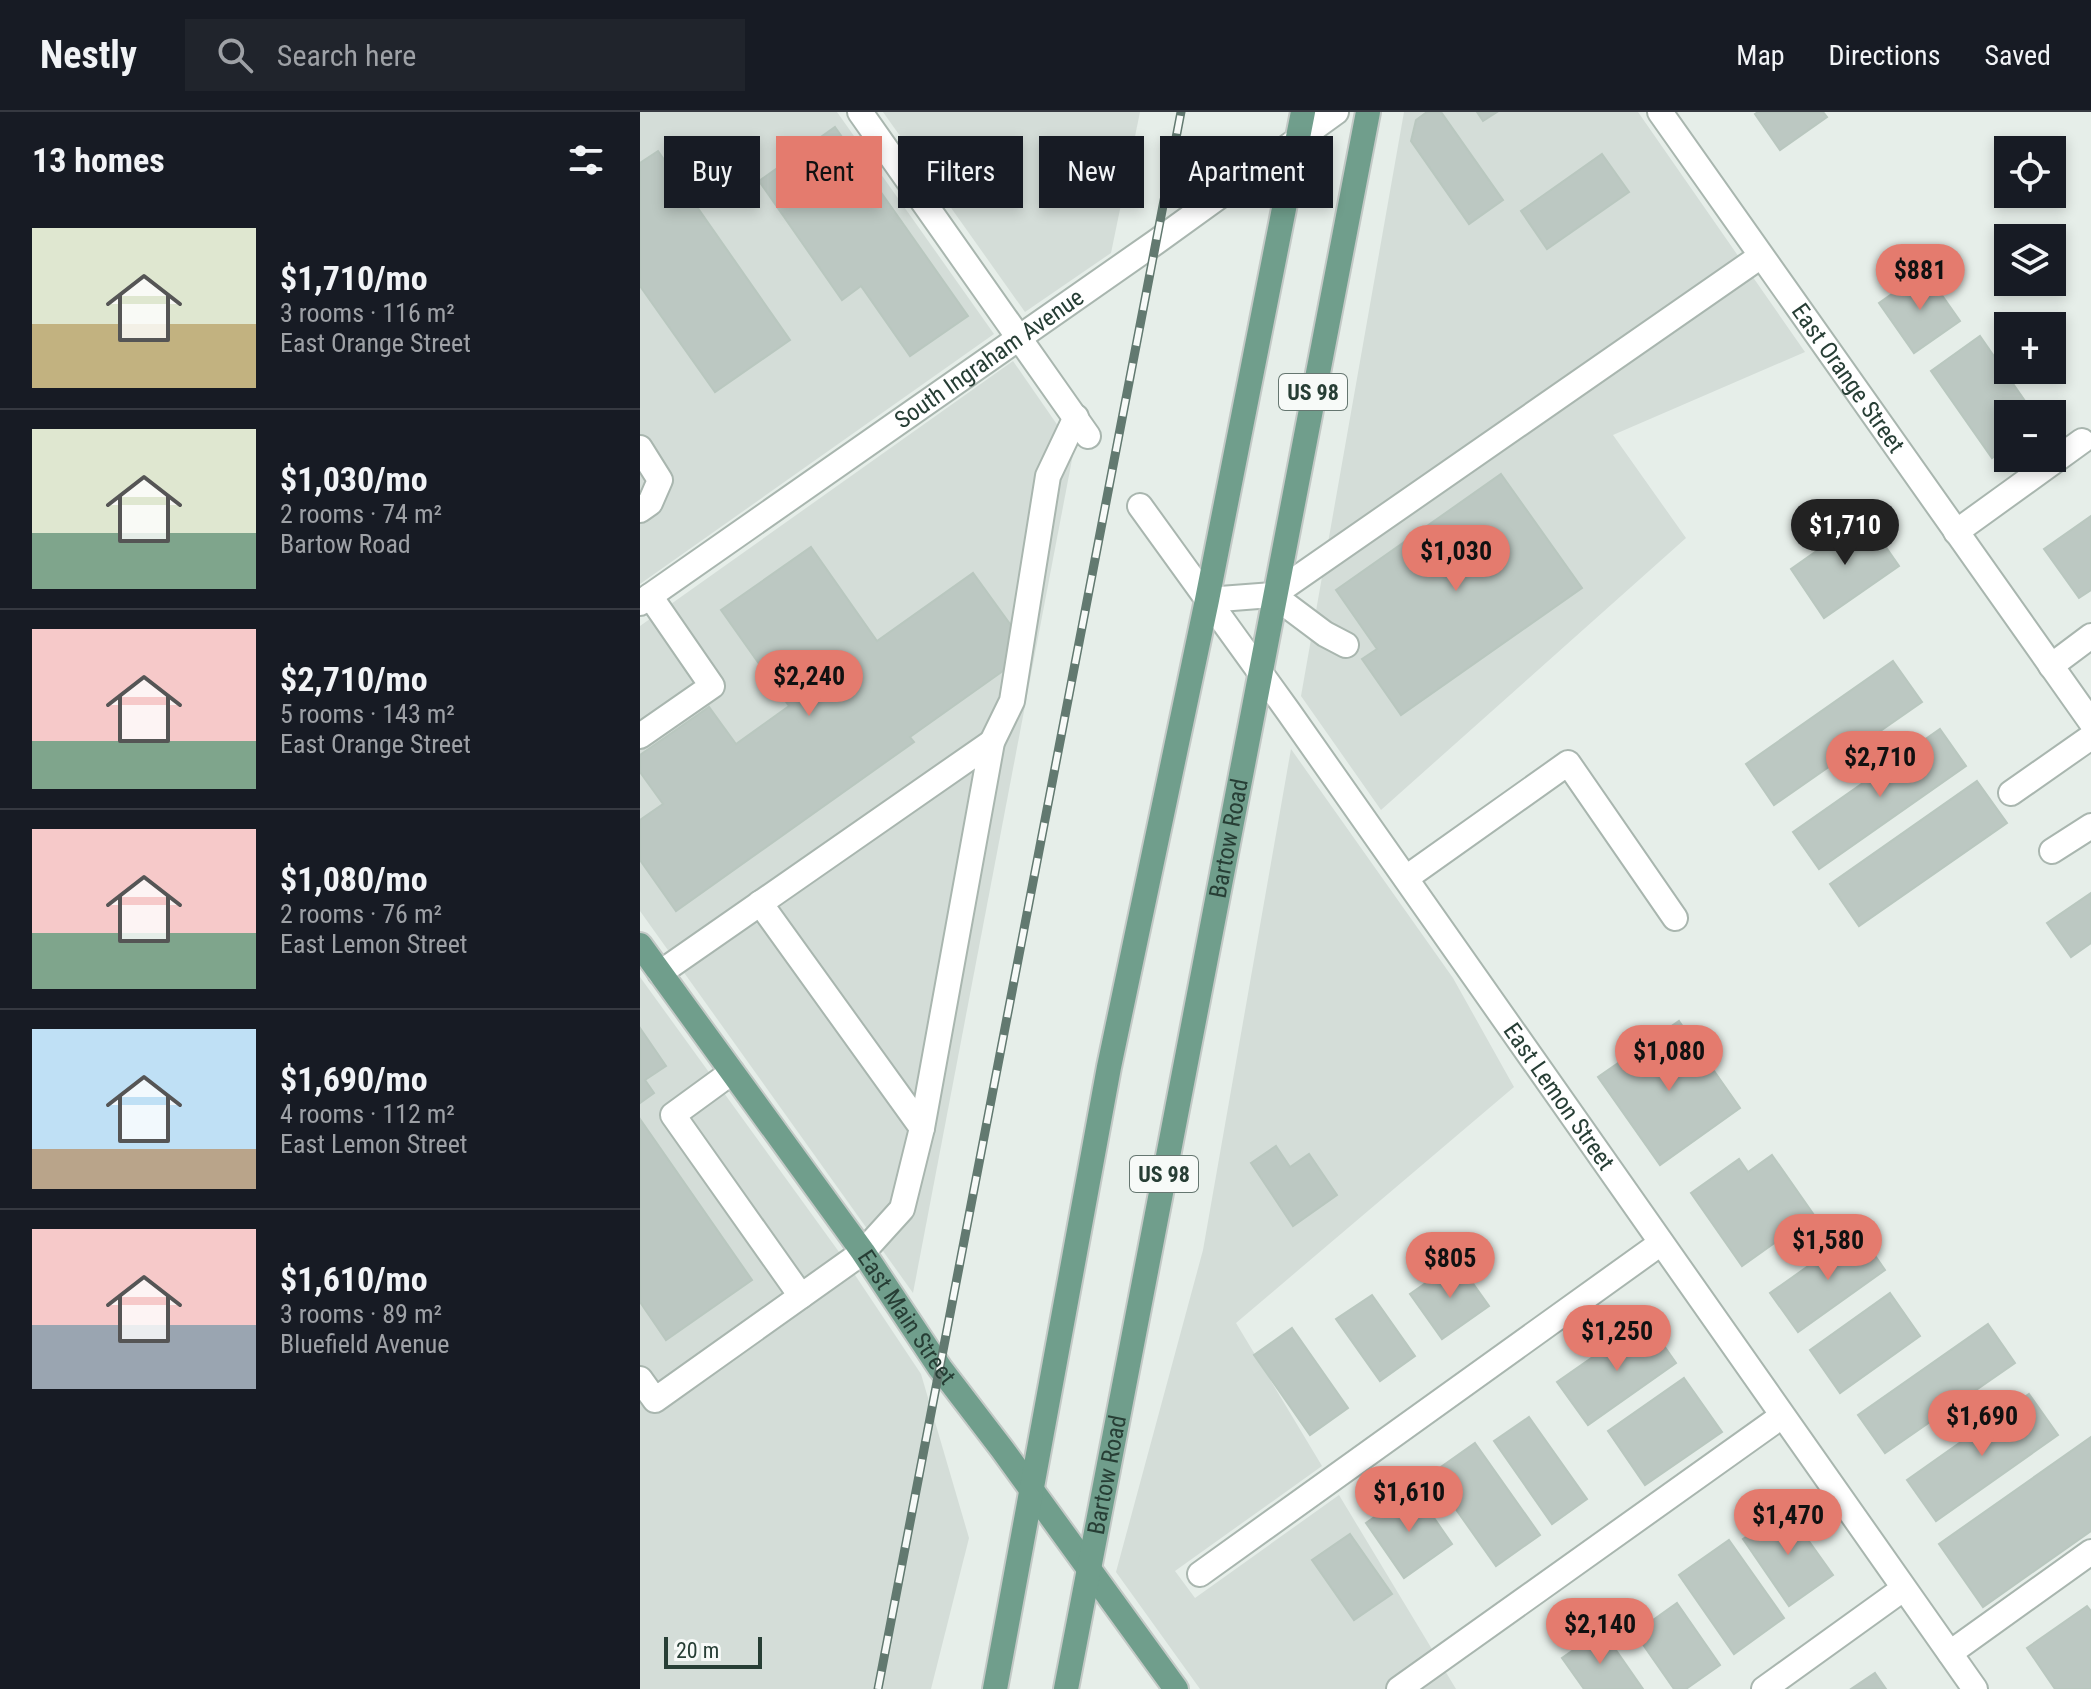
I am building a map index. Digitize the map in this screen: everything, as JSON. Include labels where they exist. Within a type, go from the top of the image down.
[{"type":"main road","name":"US 98","points":[[1298,136],[1303,112]]},
{"type":"main road","name":"Bartow Road","points":[[1089,1566],[1368,112]]},
{"type":"main road","name":"US 98","points":[[995,1689],[1109,1067],[1207,600],[1284,208]]},
{"type":"main road","name":"East Main Street","points":[[640,945],[863,1252],[940,1368],[1089,1566],[1176,1689]]},
{"type":"main road","name":"US 98","points":[[1066,1689],[1089,1566]]},
{"type":"street","points":[[640,1379],[655,1400],[863,1252],[902,1209],[922,1128],[992,742],[1012,701],[1048,476],[1082,426],[860,112]]},
{"type":"street","name":"South Ingraham Avenue","points":[[1305,136],[1336,112]]},
{"type":"street","name":"East Orange Street","points":[[1660,112],[2091,722]]},
{"type":"street","name":"South Ingraham Avenue","points":[[645,600],[1203,208]]},
{"type":"street","points":[[1207,600],[1273,595],[1761,256]]},
{"type":"street","points":[[1956,532],[2082,441]]},
{"type":"street","points":[[640,448],[660,480],[650,503],[640,510]]},
{"type":"street","name":"East Lemon Street","points":[[1140,506],[1406,878],[1975,1689]]},
{"type":"street","points":[[1273,595],[1325,634],[1346,645]]},
{"type":"street","points":[[640,736],[712,686],[645,600]]},
{"type":"street","points":[[2051,666],[2091,636]]},
{"type":"street","points":[[2011,793],[2091,737]]},
{"type":"street","points":[[660,973],[992,742]]},
{"type":"street","points":[[1406,878],[1568,763],[1675,918]]},
{"type":"street","points":[[2052,851],[2091,826]]},
{"type":"street","points":[[760,903],[922,1128]]},
{"type":"street","points":[[732,1072],[673,1115],[801,1296]]},
{"type":"street","points":[[1200,1574],[1661,1243]]},
{"type":"street","points":[[1399,1689],[1782,1416]]},
{"type":"street","points":[[1950,1653],[2091,1552]]},
{"type":"street","points":[[1764,1689],[1903,1589]]},
{"type":"shaded area","points":[[640,112],[837,112],[854,136],[776,136],[776,208],[882,208],[882,176],[898,198],[898,208],[905,208],[994,334],[640,584]]},
{"type":"shaded area","points":[[883,112],[1140,112],[1135,136],[1039,136],[1039,208],[1120,208],[1111,253],[1025,312],[951,208],[1023,208],[1023,136],[900,136]]},
{"type":"shaded area","points":[[1404,112],[1638,112],[1805,352],[1613,435],[1686,538],[1381,810],[1301,696]]},
{"type":"shaded area","points":[[1013,361],[1074,449],[913,1293],[640,911],[640,626]]},
{"type":"shaded area","points":[[1291,749],[1453,978],[1514,1087],[1236,1323],[1322,1466],[1175,1571],[1195,1598],[1339,1495],[1456,1689],[1200,1689],[1116,1572],[1203,1250]]},
{"type":"shaded area","points":[[640,977],[847,1263],[921,1374],[969,1538],[931,1689],[640,1689]]},
{"type":"building","points":[[1427,112],[1441,112],[1503,200],[1469,224],[1411,141],[1416,120]]},
{"type":"building","points":[[1477,112],[1497,112],[1483,121]]},
{"type":"building","points":[[1823,112],[1827,117],[1780,150],[1755,114]]},
{"type":"building","points":[[835,127],[841,136],[822,136]]},
{"type":"building","points":[[658,151],[664,160],[664,208],[698,208],[790,340],[715,392],[640,286],[640,163]]},
{"type":"building","points":[[1602,154],[1629,192],[1547,249],[1521,211]]},
{"type":"building","points":[[776,169],[776,205],[760,182]]},
{"type":"building","points":[[882,194],[968,316],[910,356],[861,286],[842,300],[778,208],[882,208]]},
{"type":"building","points":[[1925,271],[1960,321],[1914,353],[1879,303]]},
{"type":"building","points":[[1980,336],[1994,356],[1994,384],[2013,384],[2024,400],[1994,400],[1994,457],[1992,458],[1931,371]]},
{"type":"building","points":[[1501,474],[1582,588],[1401,715],[1362,659],[1377,649],[1336,590]]},
{"type":"building","points":[[2091,516],[2091,590],[2079,598],[2044,549]]},
{"type":"building","points":[[1865,517],[1899,566],[1824,618],[1791,569]]},
{"type":"building","points":[[811,547],[877,641],[973,573],[1015,631],[1003,671],[910,737],[914,742],[676,911],[640,860],[640,820],[663,804],[640,772],[640,755],[709,707],[736,744],[789,706],[721,610]]},
{"type":"building","points":[[1893,661],[1922,702],[1774,805],[1746,764]]},
{"type":"building","points":[[1940,729],[1966,766],[1819,869],[1793,832]]},
{"type":"building","points":[[1977,781],[2007,823],[1859,926],[1830,884]]},
{"type":"building","points":[[2091,893],[2091,943],[2071,957],[2047,923]]},
{"type":"building","points":[[1679,1021],[1740,1108],[1660,1165],[1598,1077]]},
{"type":"building","points":[[640,1028],[666,1066],[645,1080],[654,1093],[640,1103]]},
{"type":"building","points":[[640,1119],[752,1280],[666,1340],[640,1302]]},
{"type":"building","points":[[1276,1146],[1290,1167],[1309,1154],[1337,1195],[1293,1226],[1251,1163]]},
{"type":"building","points":[[1772,1155],[1814,1215],[1742,1266],[1691,1193],[1739,1159],[1748,1172]]},
{"type":"building","points":[[1858,1231],[1885,1270],[1798,1332],[1770,1293]]},
{"type":"building","points":[[1457,1261],[1489,1306],[1442,1339],[1410,1294]]},
{"type":"building","points":[[1890,1293],[1920,1336],[1840,1393],[1810,1350]]},
{"type":"building","points":[[1372,1295],[1415,1356],[1380,1381],[1336,1319]]},
{"type":"building","points":[[1646,1320],[1676,1363],[1588,1425],[1557,1382]]},
{"type":"building","points":[[1988,1324],[2015,1363],[1885,1453],[1858,1415]]},
{"type":"building","points":[[1292,1328],[1348,1408],[1310,1435],[1254,1355]]},
{"type":"building","points":[[1684,1378],[1722,1432],[1645,1485],[1608,1431]]},
{"type":"building","points":[[2029,1394],[2058,1435],[1936,1521],[1907,1480]]},
{"type":"building","points":[[1529,1417],[1587,1499],[1552,1524],[1494,1441]]},
{"type":"building","points":[[2091,1437],[2091,1531],[1983,1607],[1939,1544]]},
{"type":"building","points":[[1475,1443],[1540,1535],[1496,1566],[1431,1474]]},
{"type":"building","points":[[1414,1489],[1452,1544],[1404,1578],[1366,1523]]},
{"type":"building","points":[[1786,1509],[1833,1575],[1789,1606],[1743,1539]]},
{"type":"building","points":[[1350,1534],[1392,1594],[1354,1620],[1312,1560]]},
{"type":"building","points":[[1729,1540],[1784,1618],[1734,1654],[1679,1575]]},
{"type":"building","points":[[1677,1603],[1720,1665],[1686,1689],[1674,1689],[1635,1633]]},
{"type":"building","points":[[2087,1606],[2091,1611],[2091,1689],[2055,1689],[2027,1648]]},
{"type":"building","points":[[1602,1630],[1643,1689],[1584,1689],[1562,1658]]},
{"type":"building","points":[[1875,1673],[1886,1689],[1851,1689]]},
{"type":"railway","points":[[878,1689],[1181,112]]}]
